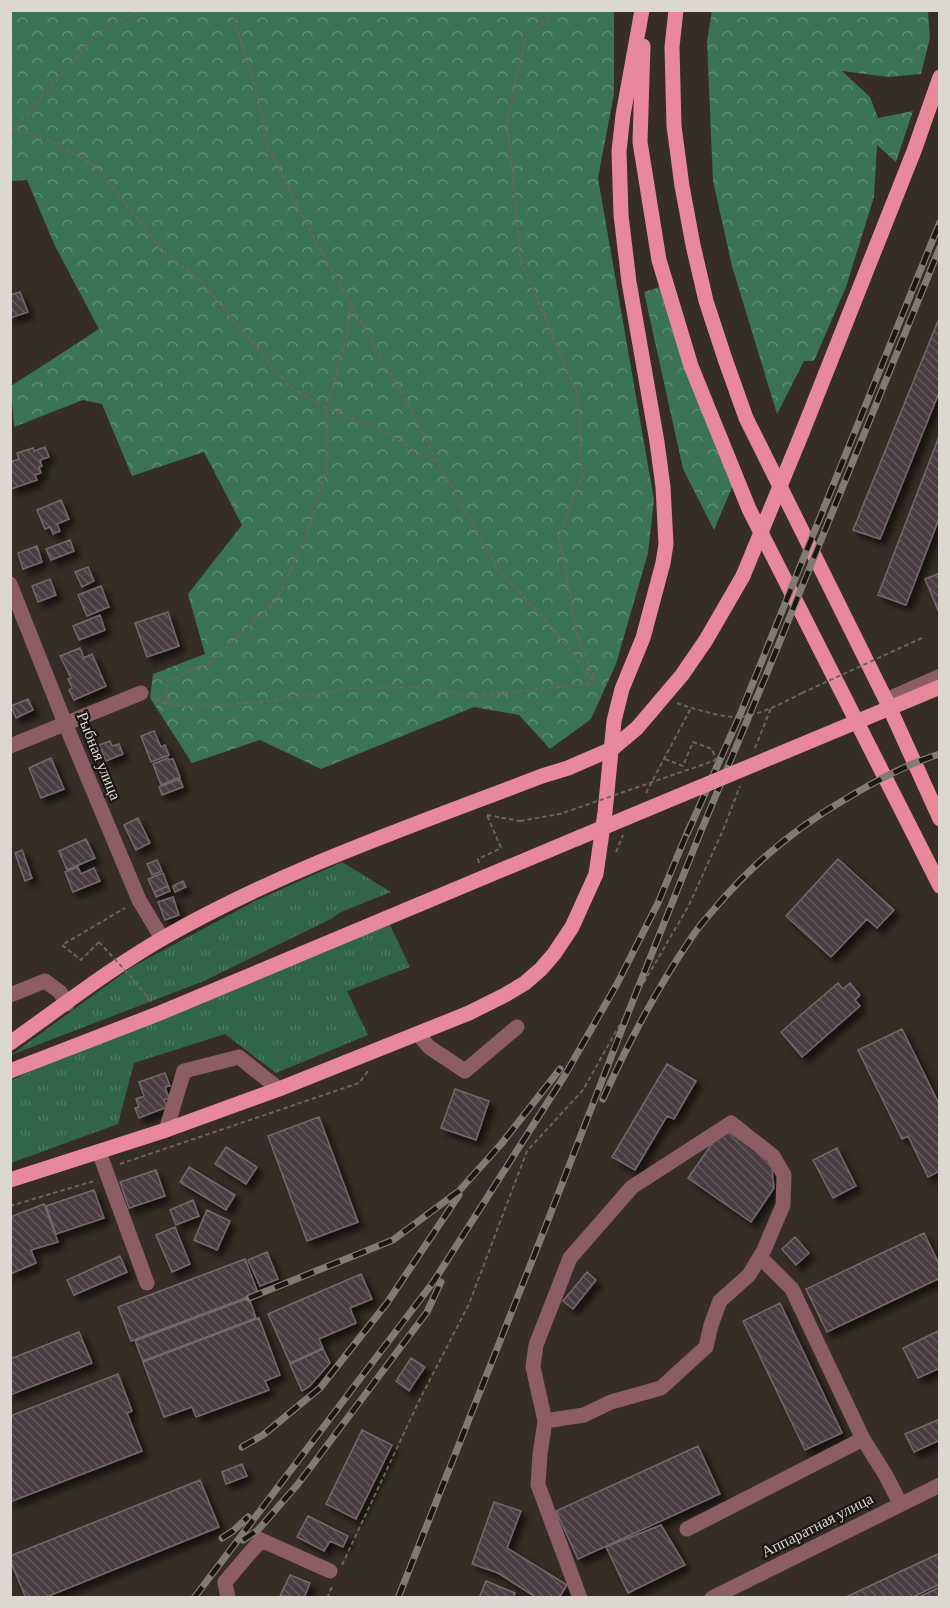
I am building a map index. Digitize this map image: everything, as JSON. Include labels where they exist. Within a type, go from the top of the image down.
[{"type":"main road","points":[[10,1180],[166,1130],[279,1089],[469,1013],[525,983],[541,969],[563,943],[596,874],[601,848],[614,721],[622,689],[643,638],[666,544],[663,487],[657,442],[628,282],[620,204],[619,151],[623,115],[643,10]]},
{"type":"main road","points":[[643,10],[640,142],[659,260],[690,366],[749,509],[939,886]]},
{"type":"main road","points":[[676,10],[672,47],[674,126],[682,186],[706,302],[724,359],[746,418],[886,700],[939,819]]},
{"type":"main road","points":[[10,1043],[162,938],[225,905],[338,854],[568,768],[612,749],[637,728],[682,675],[706,640],[743,576],[914,151],[938,82],[939,69]]},
{"type":"main road","points":[[10,1071],[160,1013],[939,687]]},
{"type":"street","name":"Рыбная улица","points":[[10,584],[139,900],[162,938]]},
{"type":"street","points":[[886,700],[939,676]]},
{"type":"street","points":[[10,746],[141,693]]},
{"type":"street","points":[[10,995],[45,981],[60,992],[67,1004]]},
{"type":"street","points":[[417,1034],[429,1047],[465,1071],[517,1027]]},
{"type":"street","points":[[166,1130],[184,1071],[239,1057],[279,1089]]},
{"type":"street","points":[[545,1421],[584,1415],[610,1402],[661,1388],[706,1347],[720,1301],[749,1275],[764,1250],[783,1205],[784,1175],[772,1156],[731,1124],[632,1187],[570,1258],[536,1345],[533,1367],[545,1421],[538,1485],[580,1598]]},
{"type":"street","points":[[99,1152],[147,1283]]},
{"type":"street","points":[[760,1257],[792,1289],[863,1440],[900,1503]]},
{"type":"street","points":[[687,1529],[863,1440]]},
{"type":"street","name":"Аппаратная улица","points":[[712,1598],[939,1485]]},
{"type":"street","points":[[228,1598],[225,1582],[261,1540],[336,1569]]},
{"type":"path","points":[[140,10],[97,34],[11,130],[53,142],[98,168],[159,248],[201,282],[290,387],[326,408],[380,430],[438,463]]},
{"type":"path","points":[[232,10],[260,105],[268,148],[312,234],[499,571],[547,621],[595,683]]},
{"type":"path","points":[[551,10],[549,17],[525,40],[507,122],[520,259],[579,394],[582,475],[559,537],[577,634],[595,683]]},
{"type":"path","points":[[166,704],[167,681],[209,663],[277,600],[309,529],[326,469],[326,408],[346,341],[350,303]]},
{"type":"path","points":[[717,714],[739,717],[771,708],[921,638]]},
{"type":"path","points":[[141,693],[166,704],[191,707],[263,702],[353,688],[425,687],[472,696],[595,683]]},
{"type":"path","points":[[644,797],[691,708]]},
{"type":"path","points":[[753,753],[771,708]]},
{"type":"path","points":[[665,759],[683,766],[693,742],[712,749],[719,779]]},
{"type":"path","points":[[478,859],[501,848],[487,815],[520,821],[560,814],[716,760]]},
{"type":"path","points":[[336,1569],[469,1304],[527,1151],[583,1090],[689,905],[740,786]]},
{"type":"path","points":[[614,856],[623,836]]},
{"type":"path","points":[[139,900],[62,945],[81,960],[99,942],[135,981],[160,1013]]},
{"type":"path","points":[[10,1206],[96,1180],[105,1169],[359,1083],[372,1065]]},
{"type":"path","points":[[327,1598],[332,1587]]},
{"type":"green space","points":[[11,10],[614,11],[614,94],[598,178],[654,500],[648,553],[616,664],[591,719],[550,749],[519,715],[474,707],[321,769],[260,740],[192,763],[150,698],[153,674],[205,654],[188,594],[242,525],[204,452],[132,476],[102,404],[83,400],[14,427],[11,386],[99,329],[54,244],[27,180],[11,181]]},
{"type":"green space","points":[[712,11],[928,11],[930,38],[921,74],[888,77],[842,71],[870,97],[878,118],[913,111],[896,162],[877,145],[874,197],[846,287],[814,361],[804,361],[777,414],[732,266],[713,181],[707,41]]},
{"type":"green space","points":[[663,286],[733,485],[714,530],[683,469],[644,292]]},
{"type":"green space","points":[[342,862],[391,892],[341,912],[204,981],[11,1055],[132,967],[255,901]]},
{"type":"green space","points":[[390,925],[410,967],[347,991],[368,1035],[276,1073],[225,1034],[134,1063],[118,1124],[11,1163],[11,1080],[190,1001]]},
{"type":"building","points":[[20,292],[28,312],[10,318],[10,295]]},
{"type":"building","points":[[940,316],[940,390],[880,539],[853,530]]},
{"type":"building","points":[[940,434],[940,516],[906,605],[878,595]]},
{"type":"building","points":[[45,447],[49,457],[40,460],[41,473],[35,475],[37,480],[11,489],[10,462],[19,459],[17,453]]},
{"type":"building","points":[[61,500],[69,519],[57,524],[60,531],[53,534],[50,527],[45,529],[37,510]]},
{"type":"building","points":[[70,540],[74,551],[51,560],[46,549]]},
{"type":"building","points":[[37,546],[42,562],[23,569],[18,553]]},
{"type":"building","points":[[88,567],[94,581],[82,587],[75,572]]},
{"type":"building","points":[[940,573],[940,615],[925,579]]},
{"type":"building","points":[[50,579],[56,595],[38,602],[32,586]]},
{"type":"building","points":[[101,586],[109,607],[87,616],[78,595]]},
{"type":"building","points":[[168,612],[179,646],[147,657],[135,623]]},
{"type":"building","points":[[100,615],[105,630],[79,640],[73,626]]},
{"type":"building","points":[[80,648],[84,658],[92,654],[106,686],[74,700],[69,690],[72,688],[68,679],[71,678],[60,656]]},
{"type":"building","points":[[28,699],[33,710],[16,718],[11,706]]},
{"type":"building","points":[[154,731],[161,747],[165,745],[169,755],[151,762],[141,736]]},
{"type":"building","points":[[110,741],[112,746],[119,744],[123,754],[106,761],[99,745]]},
{"type":"building","points":[[51,758],[64,789],[41,798],[29,768]]},
{"type":"building","points":[[168,758],[173,759],[180,777],[161,785],[153,764]]},
{"type":"building","points":[[180,779],[183,787],[162,795],[159,787]]},
{"type":"building","points":[[138,818],[150,843],[136,850],[124,825]]},
{"type":"building","points":[[86,839],[95,858],[67,870],[59,851]]},
{"type":"building","points":[[22,850],[32,878],[25,881],[15,853]]},
{"type":"building","points":[[838,859],[894,910],[877,928],[867,919],[831,957],[786,916]]},
{"type":"building","points":[[157,860],[162,871],[152,875],[147,864]]},
{"type":"building","points":[[78,867],[81,874],[94,868],[100,881],[73,892],[65,872]]},
{"type":"building","points":[[163,873],[168,886],[154,892],[148,879]]},
{"type":"building","points":[[183,881],[186,887],[175,892],[173,886]]},
{"type":"building","points":[[168,886],[170,891],[156,897],[154,892]]},
{"type":"building","points":[[173,897],[179,915],[165,920],[158,902]]},
{"type":"building","points":[[838,983],[843,989],[850,983],[860,995],[855,1000],[860,1006],[802,1057],[781,1032]]},
{"type":"building","points":[[902,1029],[940,1106],[940,1171],[928,1177],[908,1136],[902,1139],[858,1050]]},
{"type":"building","points":[[667,1064],[696,1081],[674,1119],[667,1116],[635,1170],[612,1157]]},
{"type":"building","points":[[165,1073],[170,1086],[165,1087],[169,1098],[164,1100],[167,1107],[139,1118],[135,1108],[139,1107],[136,1099],[144,1096],[139,1082]]},
{"type":"building","points":[[455,1089],[489,1101],[476,1140],[441,1128]]},
{"type":"building","points":[[319,1117],[358,1222],[307,1241],[268,1136]]},
{"type":"building","points":[[723,1128],[771,1161],[774,1188],[751,1222],[688,1178]]},
{"type":"building","points":[[226,1147],[257,1167],[246,1184],[215,1164]]},
{"type":"building","points":[[837,1148],[856,1186],[833,1198],[813,1160]]},
{"type":"building","points":[[189,1167],[235,1195],[226,1210],[180,1182]]},
{"type":"building","points":[[156,1170],[165,1196],[129,1208],[120,1182]]},
{"type":"building","points":[[94,1190],[104,1218],[56,1234],[46,1206]]},
{"type":"building","points":[[193,1200],[199,1216],[176,1225],[170,1210]]},
{"type":"building","points":[[44,1204],[58,1242],[31,1250],[36,1263],[10,1274],[10,1217]]},
{"type":"building","points":[[207,1210],[230,1221],[217,1250],[194,1240]]},
{"type":"building","points":[[175,1227],[190,1264],[172,1272],[156,1235]]},
{"type":"building","points":[[924,1233],[940,1266],[940,1278],[827,1332],[806,1289]]},
{"type":"building","points":[[795,1237],[809,1253],[796,1265],[782,1249]]},
{"type":"building","points":[[267,1252],[278,1279],[260,1286],[248,1260]]},
{"type":"building","points":[[120,1256],[127,1272],[74,1295],[67,1280]]},
{"type":"building","points":[[245,1259],[258,1293],[131,1341],[118,1307]]},
{"type":"building","points":[[587,1272],[596,1280],[573,1309],[563,1301]]},
{"type":"building","points":[[361,1274],[372,1299],[350,1308],[356,1323],[319,1339],[323,1348],[290,1363],[268,1314]]},
{"type":"building","points":[[249,1298],[256,1318],[143,1361],[135,1341]]},
{"type":"building","points":[[780,1303],[842,1433],[805,1450],[743,1321]]},
{"type":"building","points":[[259,1318],[280,1375],[265,1381],[269,1390],[196,1417],[192,1407],[164,1417],[143,1362]]},
{"type":"building","points":[[940,1330],[940,1368],[918,1378],[903,1348]]},
{"type":"building","points":[[79,1332],[92,1363],[10,1395],[10,1359]]},
{"type":"building","points":[[323,1349],[330,1363],[309,1387],[302,1391],[290,1364]]},
{"type":"building","points":[[411,1358],[425,1367],[409,1391],[396,1381]]},
{"type":"building","points":[[118,1374],[132,1411],[127,1413],[142,1451],[10,1502],[10,1416]]},
{"type":"building","points":[[940,1419],[940,1440],[914,1452],[905,1434]]},
{"type":"building","points":[[362,1430],[392,1445],[356,1519],[326,1504]]},
{"type":"building","points":[[698,1446],[720,1494],[578,1559],[556,1511]]},
{"type":"building","points":[[242,1464],[247,1476],[226,1484],[222,1472]]},
{"type":"building","points":[[200,1480],[219,1527],[44,1598],[26,1598],[10,1556]]},
{"type":"building","points":[[494,1502],[521,1511],[507,1548],[567,1585],[559,1598],[537,1598],[498,1573],[472,1564]]},
{"type":"building","points":[[308,1516],[348,1536],[343,1547],[330,1541],[324,1551],[297,1537]]},
{"type":"building","points":[[661,1525],[685,1565],[628,1593],[606,1547]]},
{"type":"building","points":[[940,1553],[940,1584],[911,1598],[844,1598]]},
{"type":"building","points":[[290,1575],[310,1583],[304,1598],[280,1596]]},
{"type":"building","points":[[486,1581],[515,1593],[513,1598],[479,1598]]},
{"type":"building","points":[[940,1587],[940,1598],[917,1598]]},
{"type":"railway","points":[[687,834],[739,717],[940,222]]},
{"type":"railway","points":[[398,1598],[701,831],[940,247]]},
{"type":"railway","points":[[603,1099],[645,1013],[682,951],[703,922],[746,875],[778,846],[830,808],[893,773],[940,754]]},
{"type":"railway","points":[[194,1598],[434,1281],[565,1075],[617,984],[658,903],[690,826]]},
{"type":"railway","points":[[249,1298],[393,1240],[459,1191],[502,1143],[560,1069]]},
{"type":"railway","points":[[242,1447],[263,1435],[320,1388],[387,1303],[459,1195]]},
{"type":"railway","points":[[243,1540],[258,1530],[298,1484],[427,1312],[441,1282]]},
{"type":"railway","points":[[222,1538],[248,1517]]}]
